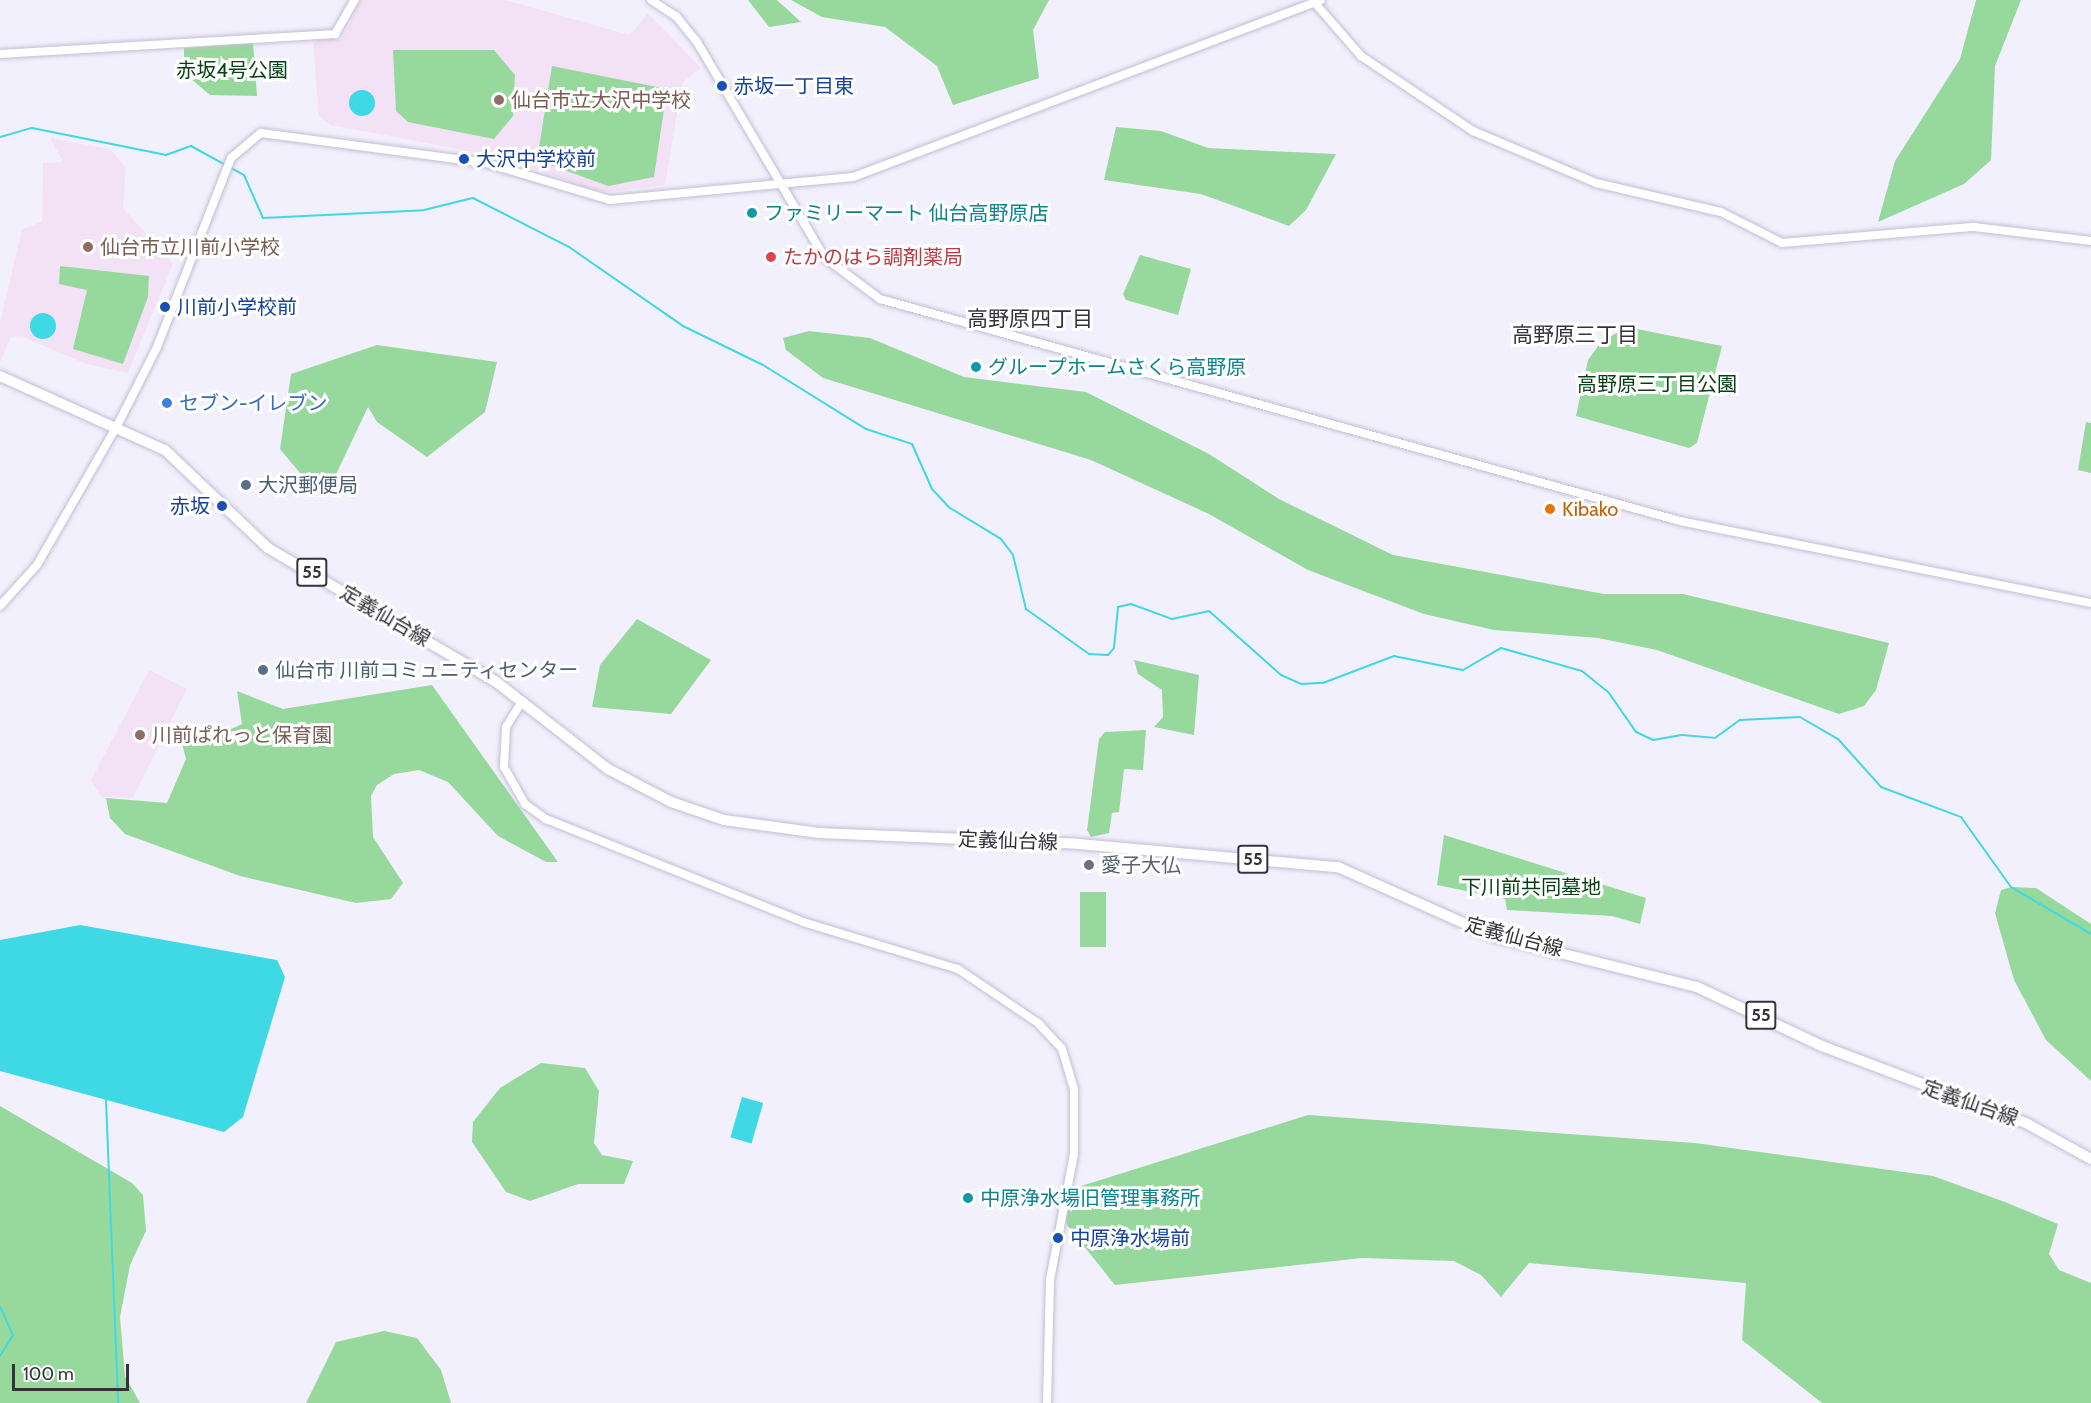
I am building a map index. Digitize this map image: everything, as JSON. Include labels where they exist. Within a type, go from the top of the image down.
[{"type":"main road","name":"定義仙台線","points":[[0,376],[117,426],[165,450],[268,548],[495,681],[521,703],[642,789],[724,820],[819,833],[1078,844],[1338,867],[1492,936],[1697,987],[1833,1050],[2026,1123],[2091,1160]]},
{"type":"street","points":[[0,54],[335,34],[355,0]]},
{"type":"street","points":[[651,0],[676,16],[697,42],[779,183],[834,269],[880,299],[1680,521],[2091,603]]},
{"type":"street","points":[[0,606],[37,565],[117,426],[157,347],[191,251],[228,172],[231,158],[261,133],[276,132],[486,163],[610,200],[876,172],[1318,1],[1361,56],[1473,131],[1596,183],[1721,212],[1782,243],[1974,227],[2091,241]]},
{"type":"street","points":[[521,703],[506,728],[504,767],[525,804],[546,819],[803,922],[958,969],[1038,1023],[1062,1049],[1074,1089],[1074,1154],[1050,1280],[1047,1403]]},
{"type":"shaded area","name":"仙台市立大沢中学校","points":[[361,0],[505,0],[630,35],[648,13],[701,68],[682,83],[665,185],[607,192],[587,188],[506,158],[331,125],[319,116],[313,45],[318,39],[342,39]]},
{"type":"shaded area","name":"仙台市立川前小学校","points":[[50,138],[110,149],[126,168],[123,208],[173,264],[128,373],[86,364],[21,336],[11,337],[0,362],[0,322],[22,230],[42,221],[43,163],[63,162]]},
{"type":"shaded area","name":"川前ぱれっと保育園","points":[[149,670],[187,689],[133,798],[101,797],[91,780]]},
{"type":"green space","points":[[748,0],[777,0],[801,22],[769,27]]},
{"type":"green space","points":[[791,0],[1049,0],[1033,30],[1039,78],[953,105],[937,66],[885,27],[822,17]]},
{"type":"green space","points":[[1976,0],[2021,0],[1995,66],[1991,160],[1964,184],[1878,222],[1895,161],[1960,59]]},
{"type":"green space","name":"赤坂4号公園","points":[[253,43],[257,96],[210,95],[184,73],[184,48]]},
{"type":"green space","points":[[393,50],[494,50],[515,75],[513,116],[494,139],[408,122],[396,111]]},
{"type":"green space","points":[[552,66],[667,89],[654,177],[608,186],[537,160]]},
{"type":"green space","points":[[1116,127],[1161,131],[1208,148],[1336,154],[1306,210],[1289,226],[1201,194],[1104,180]]},
{"type":"green space","points":[[1140,255],[1191,269],[1178,315],[1126,300],[1123,294]]},
{"type":"green space","points":[[60,266],[149,276],[148,297],[123,364],[73,349],[87,290],[59,284]]},
{"type":"green space","name":"高野原三丁目公園","points":[[1627,327],[1722,346],[1697,443],[1689,448],[1576,416],[1588,360],[1601,342]]},
{"type":"green space","points":[[809,331],[870,338],[964,377],[1086,392],[1209,454],[1279,499],[1393,555],[1604,594],[1683,594],[1889,643],[1876,690],[1864,706],[1839,714],[1657,650],[1598,638],[1494,630],[1424,614],[1308,570],[1209,514],[1091,460],[823,378],[786,350],[783,338]]},
{"type":"green space","points":[[377,345],[497,362],[485,412],[427,457],[377,422],[368,407],[329,489],[300,473],[280,449],[291,374]]},
{"type":"green space","points":[[2086,422],[2091,423],[2091,473],[2078,470]]},
{"type":"green space","points":[[637,619],[711,660],[671,714],[592,707],[600,665]]},
{"type":"green space","points":[[1134,660],[1199,675],[1194,735],[1154,727],[1163,717],[1162,690],[1138,674]]},
{"type":"green space","points":[[432,685],[558,862],[546,862],[498,836],[448,782],[419,770],[394,774],[377,785],[371,796],[373,837],[403,883],[391,899],[356,903],[240,876],[125,834],[110,818],[106,798],[167,803],[186,759],[178,729],[209,739],[242,724],[237,691],[283,709]]},
{"type":"green space","points":[[1146,730],[1143,770],[1124,769],[1119,812],[1112,813],[1109,833],[1091,837],[1087,830],[1099,739],[1105,732]]},
{"type":"green space","name":"下川前共同墓地","points":[[1444,835],[1646,898],[1640,924],[1612,916],[1507,910],[1505,899],[1437,885]]},
{"type":"green space","points":[[2012,887],[2036,888],[2091,924],[2091,1081],[2046,1040],[2014,980],[1995,913],[2001,890]]},
{"type":"green space","points":[[1080,892],[1106,892],[1106,947],[1080,947]]},
{"type":"green space","points":[[541,1063],[585,1068],[599,1091],[594,1143],[602,1155],[633,1161],[624,1184],[578,1184],[530,1201],[506,1192],[472,1142],[473,1122],[500,1088]]},
{"type":"green space","points":[[0,1106],[132,1183],[143,1195],[146,1231],[130,1265],[120,1317],[125,1376],[140,1403],[0,1403]]},
{"type":"green space","points":[[1308,1115],[1695,1143],[1933,1176],[2005,1202],[2058,1224],[2049,1254],[2059,1270],[2091,1283],[2091,1403],[1822,1403],[1742,1340],[1746,1283],[1529,1263],[1501,1297],[1481,1275],[1454,1261],[1362,1258],[1115,1285],[1067,1225],[1062,1192]]},
{"type":"green space","points":[[384,1331],[417,1338],[441,1370],[451,1403],[306,1403],[336,1342]]},
{"type":"water","points":[[362,90],[371,94],[375,103],[371,112],[362,116],[353,112],[349,103],[353,94]]},
{"type":"water","points":[[43,313],[52,317],[56,326],[52,335],[43,339],[34,335],[30,326],[34,317]]},
{"type":"water","points":[[80,925],[277,960],[285,977],[243,1117],[224,1132],[0,1071],[0,940]]},
{"type":"water","points":[[742,1097],[763,1103],[752,1143],[730,1137]]},
{"type":"waterway","points":[[0,137],[32,128],[166,155],[191,146],[244,175],[263,218],[424,210],[473,198],[569,247],[683,326],[763,365],[866,429],[912,444],[932,489],[950,508],[1001,539],[1013,555],[1026,609],[1089,654],[1108,655],[1114,648],[1118,607],[1131,604],[1172,619],[1209,611],[1281,675],[1301,684],[1323,683],[1394,656],[1463,670],[1501,648],[1582,671],[1609,693],[1636,732],[1653,740],[1682,735],[1715,738],[1740,720],[1800,717],[1838,739],[1881,787],[1961,817],[2011,887],[2091,934]]},
{"type":"waterway","points":[[106,1100],[118,1403]]},
{"type":"waterway","points":[[0,1307],[13,1335],[0,1356]]},
{"type":"place","name":"赤坂一丁目東","points":[[722,86]]},
{"type":"place","name":"仙台市立大沢中学校","points":[[499,100]]},
{"type":"place","name":"大沢中学校前","points":[[464,159]]},
{"type":"place","name":"ファミリーマート 仙台高野原店","points":[[752,213]]},
{"type":"place","name":"仙台市立川前小学校","points":[[88,247]]},
{"type":"place","name":"たかのはら調剤薬局","points":[[771,257]]},
{"type":"place","name":"川前小学校前","points":[[165,307]]},
{"type":"place","name":"グループホームさくら高野原","points":[[976,367]]},
{"type":"place","name":"セブン-イレブン","points":[[167,403]]},
{"type":"place","name":"大沢郵便局","points":[[246,485]]},
{"type":"place","name":"赤坂","points":[[222,506]]},
{"type":"place","name":"Kibako","points":[[1550,509]]},
{"type":"place","name":"仙台市 川前コミュニティセンター","points":[[263,670]]},
{"type":"place","name":"川前ぱれっと保育園","points":[[140,735]]},
{"type":"place","name":"愛子大仏","points":[[1089,865]]},
{"type":"place","name":"中原浄水場旧管理事務所","points":[[968,1198]]},
{"type":"place","name":"中原浄水場前","points":[[1058,1238]]},
{"type":"district","name":"高野原四丁目","points":[[1030,319]]},
{"type":"district","name":"高野原三丁目","points":[[1575,335]]}]
